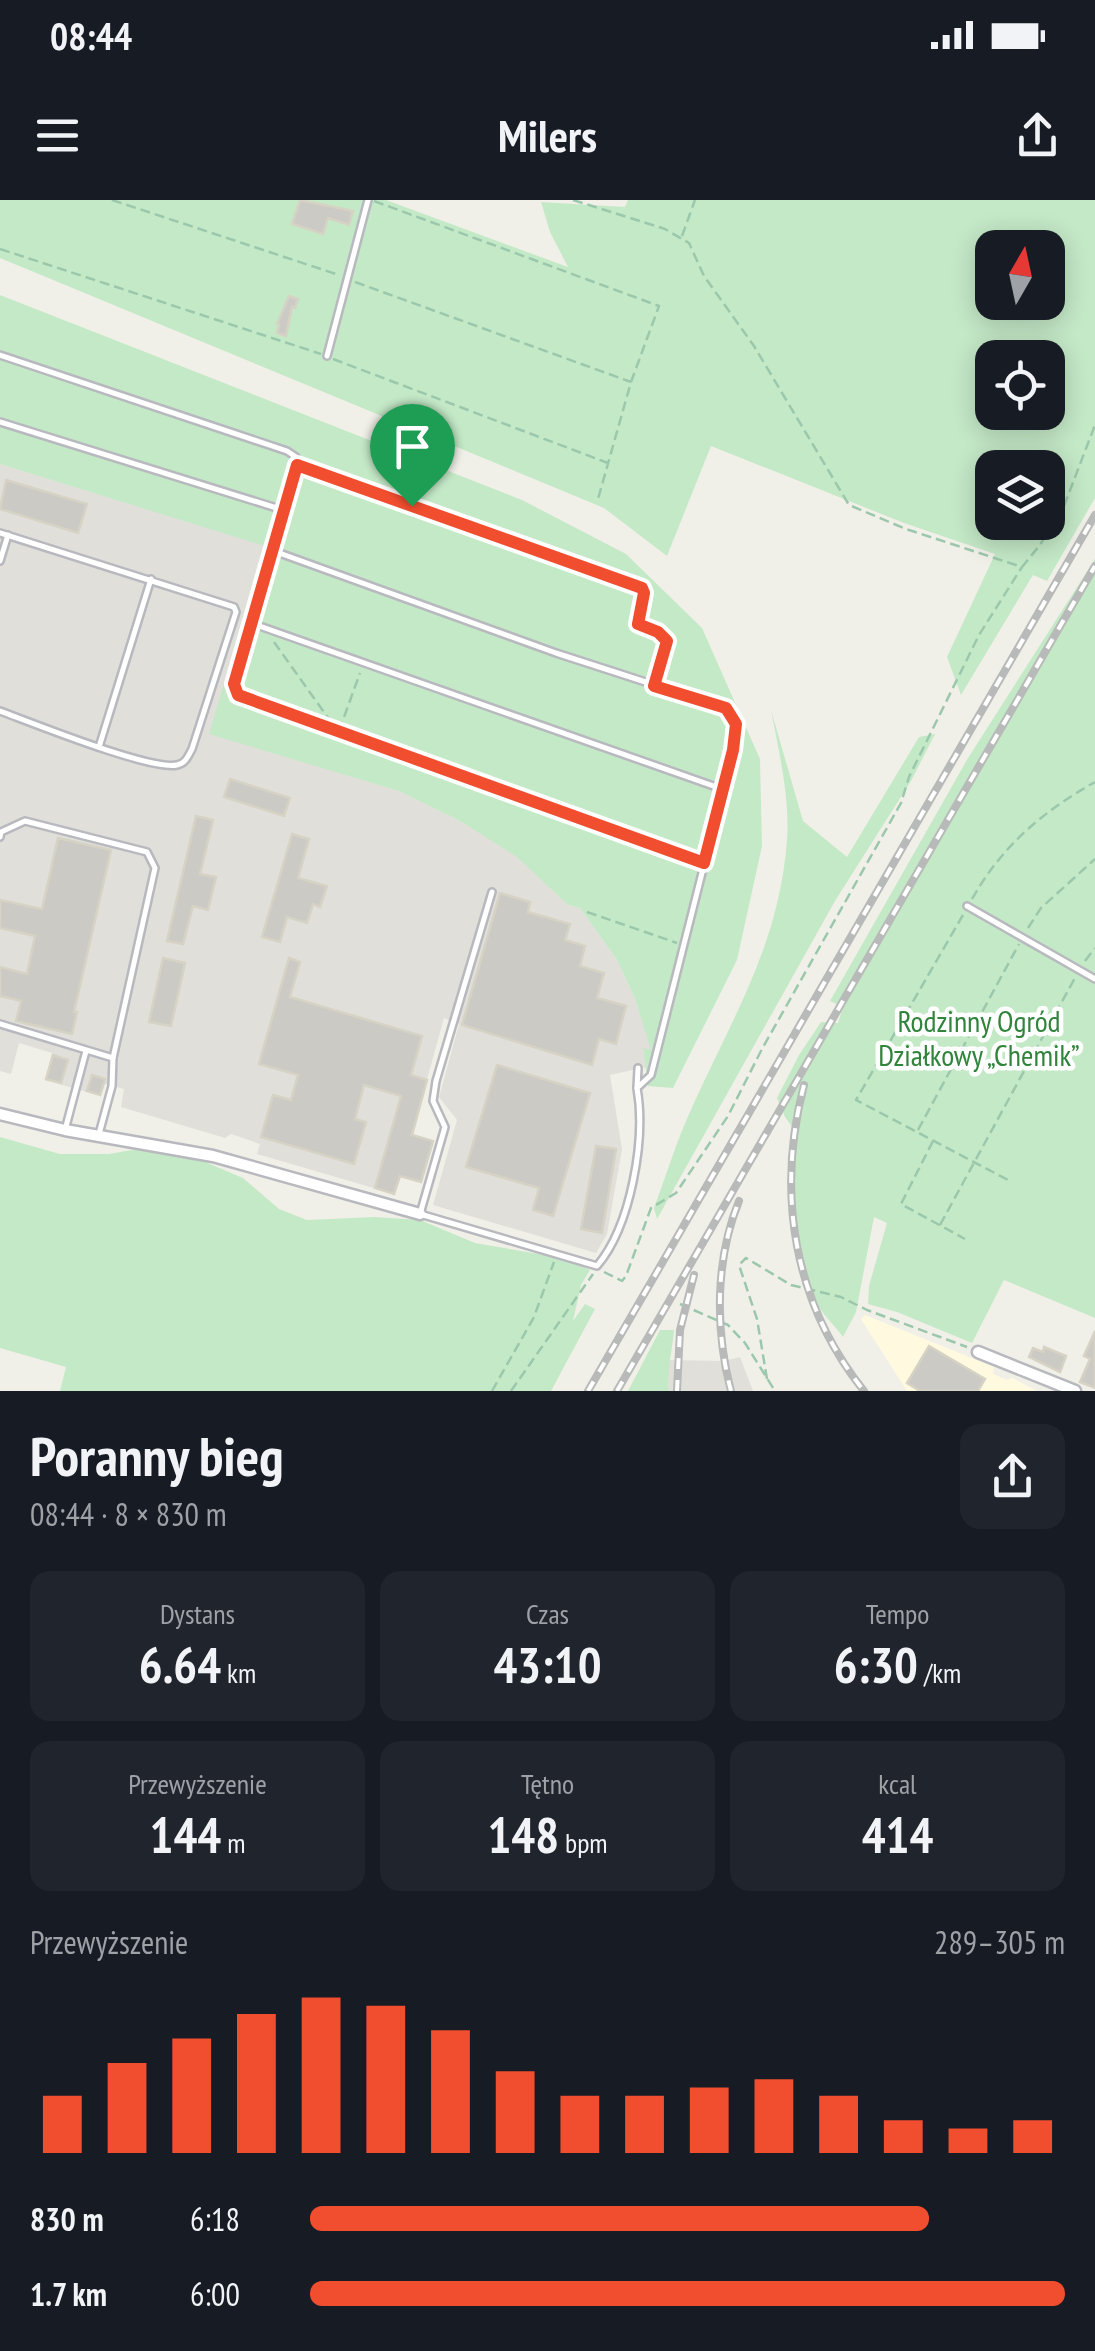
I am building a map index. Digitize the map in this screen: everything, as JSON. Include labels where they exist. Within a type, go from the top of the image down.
[{"type":"street","points":[[0,1114],[213,1156],[420,1214]]},
{"type":"street","points":[[978,1352],[1075,1391]]},
{"type":"lane","points":[[327,356],[371,200]]},
{"type":"lane","points":[[0,355],[296,457],[297,465],[251,623],[722,789]]},
{"type":"lane","points":[[0,422],[283,510]]},
{"type":"lane","points":[[0,533],[151,579],[234,607],[236,612],[186,761],[178,765],[161,765],[99,747],[0,711]]},
{"type":"lane","points":[[0,561],[8,535]]},
{"type":"lane","points":[[271,550],[726,708],[732,715],[736,724],[733,750],[651,1075],[637,1088]]},
{"type":"lane","points":[[99,747],[151,579]]},
{"type":"lane","points":[[0,837],[1,832],[24,821],[147,852],[155,868],[99,1136]]},
{"type":"lane","points":[[492,892],[436,1080],[434,1101],[445,1126],[420,1214],[598,1266],[627,1210],[640,1130],[638,1068]]},
{"type":"lane","points":[[968,906],[1095,979]]},
{"type":"lane","points":[[0,1024],[113,1058]]},
{"type":"lane","points":[[66,1130],[86,1051]]},
{"type":"path","points":[[112,200],[349,278],[631,382]]},
{"type":"path","points":[[371,200],[659,306],[631,382],[598,499]]},
{"type":"path","points":[[572,200],[682,236],[695,253],[704,276],[754,346],[849,505],[906,529],[1022,567]]},
{"type":"path","points":[[682,236],[696,200]]},
{"type":"path","points":[[0,249],[327,356],[608,463]]},
{"type":"path","points":[[511,1391],[598,1266],[616,1279],[622,1281],[626,1276],[650,1208],[676,1193],[728,1116],[901,803],[908,777],[978,636],[1064,506],[1095,425]]},
{"type":"path","points":[[297,465],[642,588],[638,624],[658,632],[667,641],[654,686]]},
{"type":"path","points":[[251,623],[234,684],[238,695],[704,863]]},
{"type":"path","points":[[264,628],[338,732]]},
{"type":"path","points":[[338,732],[364,663]]},
{"type":"path","points":[[1010,1181],[856,1100],[986,872],[1017,836],[1052,807],[1095,782]]},
{"type":"path","points":[[917,1132],[1022,937],[1041,908],[1095,859]]},
{"type":"path","points":[[587,912],[684,945]]},
{"type":"path","points":[[940,1225],[1079,970],[1095,948]]},
{"type":"path","points":[[934,1140],[901,1204],[965,1239]]},
{"type":"path","points":[[492,1391],[534,1317],[557,1252]]},
{"type":"path","points":[[768,1379],[757,1319],[739,1265],[746,1258],[791,1285],[841,1297],[978,1352]]},
{"type":"path","points":[[680,1304],[728,1326],[745,1343],[775,1391]]},
{"type":"shaded area","points":[[0,464],[265,545],[341,773],[399,791],[460,821],[517,856],[568,905],[580,908],[617,960],[652,1051],[643,1049],[646,1067],[610,1075],[622,1149],[607,1234],[596,1253],[433,1205],[457,1120],[439,1097],[459,1024],[444,1018],[412,1134],[433,1141],[421,1182],[400,1176],[394,1194],[257,1154],[260,1144],[231,1134],[225,1138],[121,1107],[124,1089],[105,1084],[101,1096],[45,1080],[52,1053],[19,1043],[11,1074],[0,1071]]},
{"type":"shaded area","points":[[865,1315],[994,1367],[993,1374],[1012,1378],[1037,1391],[907,1391],[861,1319]]},
{"type":"shaded area","points":[[740,1357],[753,1391],[669,1391],[667,1360],[724,1361]]},
{"type":"green space","points":[[0,200],[386,200],[568,267],[550,232],[541,202],[625,207],[628,200],[1095,200],[1095,498],[1047,581],[1033,575],[961,695],[947,657],[995,554],[904,523],[711,446],[667,556],[604,508],[0,258]]},
{"type":"green space","points":[[0,295],[522,500],[626,554],[702,628],[760,759],[762,846],[737,960],[673,1088],[648,1086],[643,1048],[651,1050],[635,999],[617,960],[580,908],[568,905],[517,857],[460,821],[399,791],[209,734],[265,546],[0,464]]},
{"type":"green space","name":"Rodzinny Ogród Działkowy „Chemik”","points":[[1095,559],[1095,1318],[1004,1280],[972,1343],[868,1304],[869,1286],[887,1223],[874,1217],[856,1312],[843,1337],[819,1307],[803,1265],[796,1221],[796,1132],[777,1098],[821,1022],[838,1023],[843,1007],[830,1001],[968,758]]},
{"type":"green space","points":[[771,710],[803,821],[847,857],[919,737],[935,734],[911,781],[835,901],[657,1219],[654,1208],[677,1142],[749,985],[774,916],[787,840],[787,808]]},
{"type":"green space","points":[[0,1137],[60,1154],[109,1154],[143,1148],[203,1161],[243,1178],[279,1209],[307,1220],[420,1220],[475,1243],[568,1259],[590,1270],[581,1285],[573,1321],[585,1304],[595,1309],[551,1391],[60,1391],[66,1367],[0,1348]]},
{"type":"green space","points":[[660,1330],[674,1330],[669,1391],[628,1391]]},
{"type":"building","points":[[300,200],[353,211],[349,225],[328,218],[323,234],[292,224]]},
{"type":"building","points":[[289,296],[298,299],[292,307],[286,336],[277,333],[277,324]]},
{"type":"building","points":[[6,480],[87,504],[78,533],[0,509]]},
{"type":"building","points":[[230,779],[290,798],[284,816],[224,797]]},
{"type":"building","points":[[196,816],[213,820],[200,874],[216,877],[208,910],[193,906],[183,944],[167,941]]},
{"type":"building","points":[[292,834],[309,839],[298,878],[327,886],[320,907],[313,904],[307,923],[287,917],[280,942],[262,937]]},
{"type":"building","points":[[58,838],[111,850],[72,1034],[16,1021],[21,1001],[0,996],[0,967],[27,974],[35,936],[0,928],[0,900],[42,909]]},
{"type":"building","points":[[500,893],[530,902],[528,912],[570,924],[565,940],[585,946],[580,966],[604,973],[597,998],[626,1006],[616,1044],[599,1039],[592,1065],[462,1025]]},
{"type":"building","points":[[163,958],[185,963],[171,1026],[149,1022]]},
{"type":"building","points":[[289,958],[300,962],[290,997],[422,1036],[411,1075],[427,1080],[412,1135],[433,1141],[421,1182],[400,1176],[394,1194],[375,1188],[401,1096],[364,1085],[355,1119],[366,1122],[354,1164],[261,1137],[273,1095],[291,1100],[298,1075],[259,1064]]},
{"type":"building","points":[[53,1055],[68,1060],[61,1083],[46,1079]]},
{"type":"building","points":[[497,1065],[590,1093],[553,1216],[533,1210],[539,1188],[466,1167]]},
{"type":"building","points":[[92,1075],[105,1079],[100,1095],[87,1091]]},
{"type":"building","points":[[596,1146],[616,1149],[602,1233],[581,1229]]},
{"type":"building","points":[[1095,1331],[1095,1388],[1080,1382],[1090,1359],[1084,1356]]},
{"type":"building","points":[[929,1346],[985,1379],[978,1391],[920,1391],[907,1383]]},
{"type":"building","points":[[1044,1347],[1066,1356],[1060,1372],[1029,1357],[1033,1348],[1043,1352]]},
{"type":"railway","points":[[588,1391],[1095,515]]},
{"type":"railway","points":[[617,1391],[1095,566]]},
{"type":"railway","points":[[804,1085],[792,1166],[797,1245],[806,1284],[821,1321],[864,1391]]},
{"type":"railway","points":[[731,1391],[722,1344],[720,1295],[725,1247],[739,1201]]},
{"type":"railway","points":[[677,1391],[680,1330],[694,1275]]},
{"type":"route","points":[[297,465],[412,506],[642,588],[638,624],[658,632],[667,641],[654,686],[726,708],[736,724],[704,863],[238,695],[234,684],[297,465]]}]
